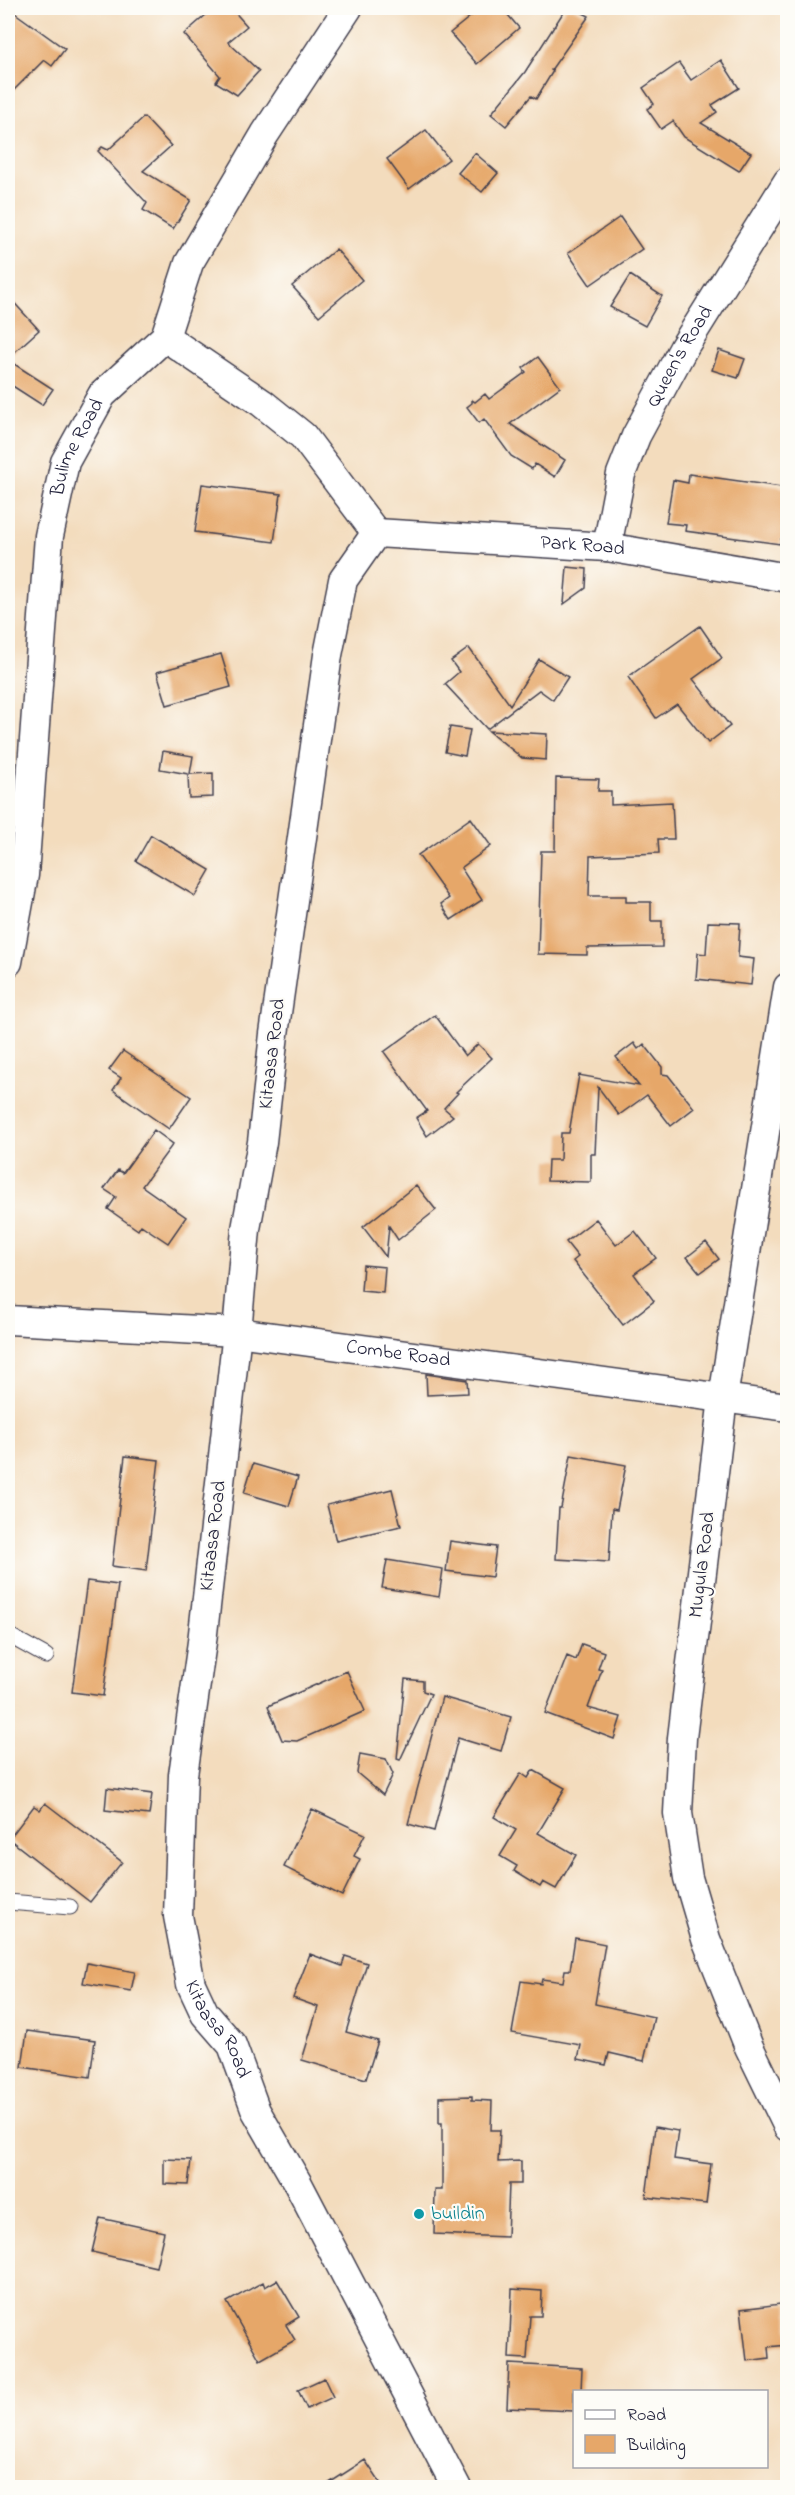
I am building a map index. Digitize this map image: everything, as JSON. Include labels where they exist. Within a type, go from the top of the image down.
[{"type":"street","name":"Bulime Road","points":[[8,962],[24,875],[49,536],[65,462],[102,395],[165,337],[189,263],[266,134],[348,8]]},
{"type":"street","name":"Queen's Road","points":[[607,547],[621,474],[636,436],[684,347],[788,181]]},
{"type":"street","points":[[165,337],[262,403],[303,436],[376,533]]},
{"type":"street","name":"Park Road","points":[[376,533],[607,547],[788,578]]},
{"type":"street","name":"Kitaasa Road","points":[[376,533],[343,580],[328,655],[274,1034],[262,1142],[246,1229],[237,1332],[202,1641],[183,1775],[178,1916],[191,1984],[205,2014],[232,2045],[256,2110],[297,2182],[456,2487]]},
{"type":"street","name":"Mugula Road","points":[[788,987],[723,1398],[682,1738],[678,1813],[688,1878],[706,1940],[749,2047],[788,2127]]},
{"type":"street","name":"Combe Road","points":[[8,1320],[237,1332],[788,1407]]},
{"type":"lane","points":[[8,1635],[46,1656]]},
{"type":"lane","points":[[8,1902],[70,1906]]},
{"type":"building","points":[[8,8],[65,49],[52,66],[44,60],[8,96]]},
{"type":"building","points":[[214,8],[231,8],[247,26],[228,42],[259,71],[237,95],[216,82],[220,76],[184,34]]},
{"type":"building","points":[[481,8],[502,8],[519,28],[477,64],[450,33]]},
{"type":"building","points":[[566,8],[573,8],[589,16],[551,70],[553,71],[536,99],[531,96],[506,126],[491,114],[525,72]]},
{"type":"building","points":[[721,60],[739,88],[712,105],[717,112],[701,123],[751,153],[739,171],[684,137],[673,121],[661,129],[647,109],[654,104],[643,88],[679,63],[691,80]]},
{"type":"building","points":[[144,117],[171,146],[143,171],[191,200],[173,229],[143,210],[147,203],[98,151],[102,147],[108,150]]},
{"type":"building","points":[[426,130],[449,159],[409,189],[387,159]]},
{"type":"building","points":[[475,153],[498,173],[482,192],[458,173]]},
{"type":"building","points":[[620,217],[642,249],[590,285],[568,253]]},
{"type":"building","points":[[336,249],[362,280],[319,316],[292,286]]},
{"type":"building","points":[[630,275],[662,296],[645,326],[610,307]]},
{"type":"building","points":[[8,296],[39,330],[8,358]]},
{"type":"building","points":[[719,350],[745,359],[738,378],[712,370]]},
{"type":"building","points":[[538,357],[560,387],[510,424],[565,460],[555,477],[535,464],[532,469],[511,456],[484,419],[479,423],[467,407],[472,400],[475,402],[485,394],[489,399],[526,372],[523,368]]},
{"type":"building","points":[[8,360],[53,389],[42,405],[8,383]]},
{"type":"building","points":[[689,474],[788,488],[788,540],[781,539],[780,544],[685,531],[686,525],[666,523],[673,480],[688,483]]},
{"type":"building","points":[[202,484],[281,494],[274,542],[195,532]]},
{"type":"building","points":[[567,567],[587,569],[586,588],[564,604]]},
{"type":"building","points":[[700,626],[722,658],[693,679],[730,726],[708,743],[677,704],[656,718],[628,677]]},
{"type":"building","points":[[469,648],[510,705],[539,659],[568,677],[553,700],[539,690],[487,729],[445,684],[459,672],[451,661]]},
{"type":"building","points":[[221,654],[231,687],[167,705],[157,672]]},
{"type":"building","points":[[450,727],[470,730],[465,756],[445,752]]},
{"type":"building","points":[[489,731],[547,734],[546,760],[522,758]]},
{"type":"building","points":[[163,751],[193,756],[190,774],[213,773],[213,797],[189,798],[188,774],[160,769]]},
{"type":"building","points":[[556,778],[599,779],[598,791],[611,791],[611,805],[672,802],[674,839],[658,839],[659,853],[590,856],[589,896],[626,896],[626,902],[651,902],[651,921],[662,921],[662,947],[587,948],[587,955],[538,954],[541,851],[555,851]]},
{"type":"building","points":[[471,818],[491,846],[461,868],[482,900],[451,920],[441,904],[449,898],[418,855]]},
{"type":"building","points":[[151,835],[210,870],[195,896],[136,861]]},
{"type":"building","points":[[708,922],[740,923],[738,957],[754,959],[751,985],[696,979],[698,953],[706,954]]},
{"type":"building","points":[[435,1015],[465,1056],[478,1044],[492,1058],[456,1092],[458,1093],[444,1108],[453,1116],[427,1136],[416,1118],[427,1111],[384,1052]]},
{"type":"building","points":[[634,1043],[638,1049],[644,1044],[662,1067],[662,1074],[668,1075],[694,1108],[671,1126],[647,1095],[619,1115],[598,1087],[595,1154],[591,1154],[591,1182],[547,1181],[548,1160],[560,1160],[561,1133],[569,1133],[579,1075],[639,1086],[616,1057]]},
{"type":"building","points":[[123,1051],[191,1097],[169,1129],[113,1090],[121,1078],[109,1070]]},
{"type":"building","points":[[154,1130],[173,1144],[142,1186],[186,1217],[168,1243],[141,1225],[138,1230],[108,1209],[116,1197],[104,1189],[118,1170],[123,1173]]},
{"type":"building","points":[[416,1185],[436,1210],[398,1240],[389,1226],[386,1257],[363,1227]]},
{"type":"building","points":[[596,1219],[616,1245],[635,1231],[656,1258],[634,1274],[654,1301],[623,1325],[573,1261],[578,1257],[566,1242]]},
{"type":"building","points":[[706,1242],[719,1259],[700,1273],[687,1257]]},
{"type":"building","points":[[363,1265],[385,1267],[383,1293],[361,1291]]},
{"type":"building","points":[[426,1374],[467,1380],[468,1393],[427,1395]]},
{"type":"building","points":[[571,1455],[626,1465],[617,1510],[612,1509],[609,1562],[556,1559],[559,1508],[561,1508]]},
{"type":"building","points":[[125,1456],[159,1460],[146,1571],[112,1566]]},
{"type":"building","points":[[253,1464],[298,1477],[289,1506],[244,1493]]},
{"type":"building","points":[[392,1489],[401,1526],[336,1541],[327,1505]]},
{"type":"building","points":[[450,1541],[496,1547],[492,1577],[446,1571]]},
{"type":"building","points":[[387,1560],[443,1569],[439,1597],[382,1588]]},
{"type":"building","points":[[87,1581],[118,1585],[103,1696],[72,1692]]},
{"type":"building","points":[[582,1644],[604,1652],[598,1669],[602,1670],[588,1708],[621,1717],[614,1739],[545,1713],[567,1656],[576,1660]]},
{"type":"building","points":[[347,1671],[365,1711],[297,1741],[282,1740],[268,1706]]},
{"type":"building","points":[[405,1679],[423,1681],[423,1691],[431,1694],[400,1760],[397,1759]]},
{"type":"building","points":[[442,1697],[511,1717],[501,1751],[458,1738],[434,1831],[408,1824]]},
{"type":"building","points":[[360,1754],[386,1759],[393,1774],[383,1795],[357,1773]]},
{"type":"building","points":[[533,1770],[565,1788],[538,1833],[576,1855],[556,1889],[543,1882],[540,1887],[514,1871],[517,1866],[500,1856],[516,1830],[494,1817],[521,1773],[528,1778]]},
{"type":"building","points":[[107,1788],[152,1794],[149,1815],[105,1810]]},
{"type":"building","points":[[45,1803],[122,1862],[90,1902],[9,1839],[34,1806],[40,1810]]},
{"type":"building","points":[[312,1809],[365,1834],[354,1856],[360,1859],[342,1896],[284,1867]]},
{"type":"building","points":[[575,1938],[605,1944],[595,2004],[654,2017],[644,2061],[609,2053],[606,2065],[578,2059],[581,2045],[512,2033],[521,1981],[541,1984],[542,1979],[563,1982],[565,1970],[570,1970]]},
{"type":"building","points":[[310,1954],[342,1966],[345,1956],[367,1963],[346,2032],[378,2041],[366,2079],[302,2060],[318,2007],[293,1998]]},
{"type":"building","points":[[87,1963],[135,1972],[131,1991],[83,1983]]},
{"type":"building","points":[[27,2031],[95,2040],[90,2077],[22,2067]]},
{"type":"building","points":[[472,2096],[472,2100],[492,2101],[491,2130],[500,2130],[498,2162],[521,2161],[521,2184],[509,2184],[507,2237],[434,2234],[435,2190],[442,2190],[442,2123],[439,2123],[439,2097]]},
{"type":"building","points":[[655,2127],[678,2131],[674,2159],[711,2164],[706,2204],[646,2197]]},
{"type":"building","points":[[164,2159],[191,2160],[188,2185],[164,2184]]},
{"type":"building","points":[[100,2218],[164,2232],[156,2267],[92,2252]]},
{"type":"building","points":[[277,2280],[299,2317],[286,2325],[295,2340],[260,2360],[227,2302],[263,2282],[265,2287]]},
{"type":"building","points":[[512,2289],[542,2291],[541,2316],[530,2316],[527,2359],[509,2358]]},
{"type":"building","points":[[788,2303],[788,2345],[768,2347],[769,2358],[747,2361],[741,2309]]},
{"type":"building","points":[[509,2364],[582,2368],[581,2390],[573,2390],[573,2411],[507,2408]]},
{"type":"building","points":[[324,2378],[333,2397],[307,2409],[298,2390]]},
{"type":"building","points":[[365,2460],[383,2487],[323,2487]]},
{"type":"place","name":"buildin","points":[[419,2214]]}]
